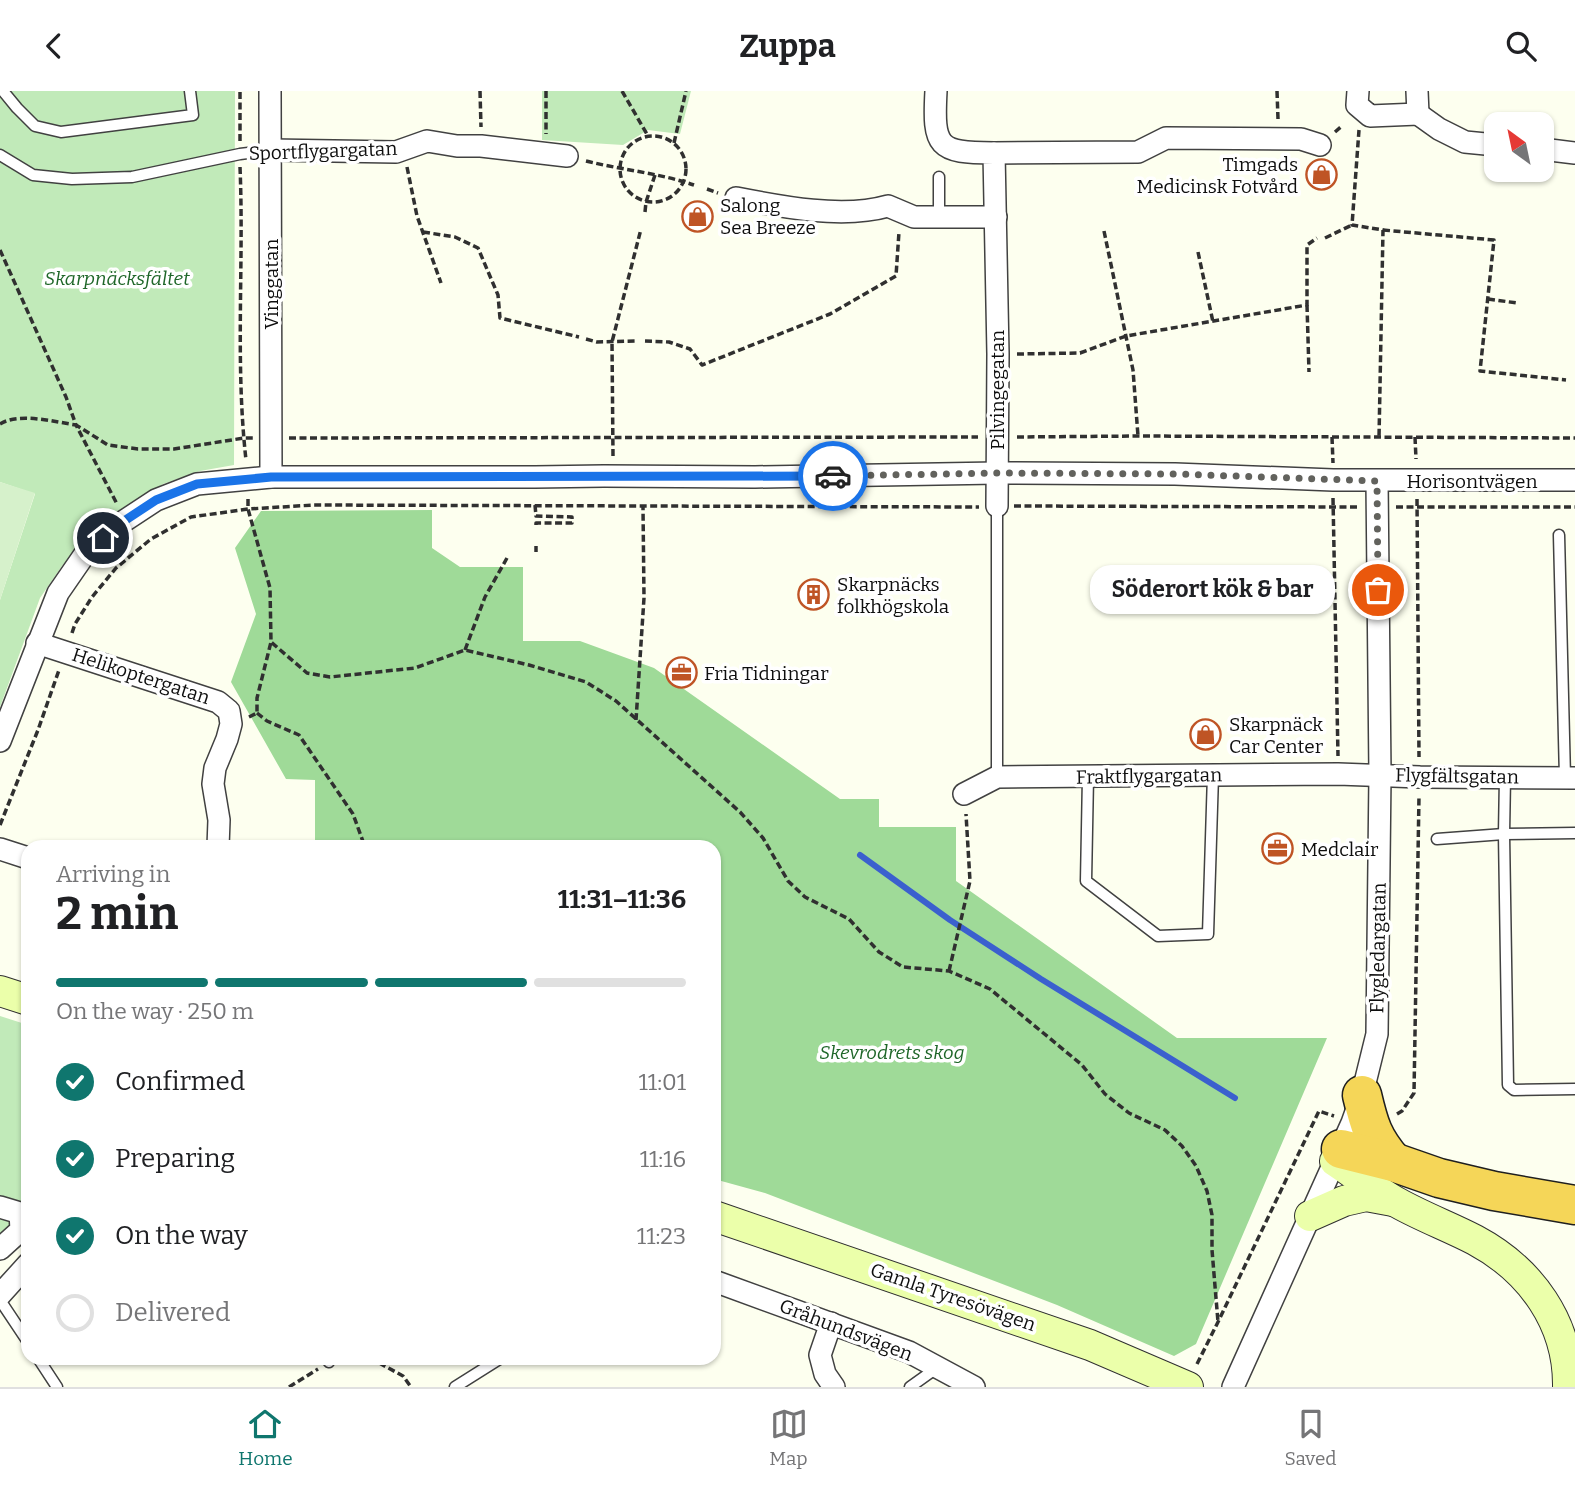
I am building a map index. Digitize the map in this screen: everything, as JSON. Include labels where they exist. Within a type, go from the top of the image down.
[{"type":"highway","points":[[1352,1131],[1381,1148],[1393,1162],[1439,1178],[1575,1205]]},
{"type":"street","name":"Vinggatan","points":[[270,91],[271,477]]},
{"type":"street","points":[[936,91],[934,116],[937,138],[947,148],[966,153],[1138,152],[1166,138],[1301,139],[1320,145]]},
{"type":"street","points":[[1358,91],[1357,105],[1370,116],[1418,114],[1439,129],[1465,142],[1484,144]]},
{"type":"street","points":[[1417,91],[1418,114]]},
{"type":"street","name":"Sportflygargatan","points":[[271,150],[396,152],[427,141],[556,155]]},
{"type":"street","points":[[1554,150],[1575,153]]},
{"type":"street","name":"Pilvingegatan","points":[[994,153],[998,354],[997,506]]},
{"type":"street","points":[[736,198],[819,210],[870,211],[887,206],[914,217],[996,217]]},
{"type":"street","name":"Horisontvägen","points":[[0,741],[58,593],[87,551],[156,500],[197,484],[271,477],[755,477],[997,473],[1175,474],[1377,481],[1575,481]]},
{"type":"street","name":"Flygledargatan","points":[[1233,1387],[1310,1216],[1352,1131],[1377,1034],[1380,775],[1377,481]]},
{"type":"street","name":"Helikoptergatan","points":[[37,643],[218,702],[229,711],[231,724]]},
{"type":"street","points":[[218,840],[219,820],[213,784],[215,768],[228,739],[231,724]]},
{"type":"street","name":"Fraktflygargatan","points":[[964,794],[997,777],[1338,774]]},
{"type":"street","name":"Flygfältsgatan","points":[[1338,774],[1570,778]]},
{"type":"street","points":[[0,849],[21,856]]},
{"type":"street","points":[[0,991],[21,998]]},
{"type":"street","points":[[1352,1131],[1397,1202]]},
{"type":"street","points":[[1310,1216],[1343,1201],[1366,1196],[1397,1202],[1477,1241],[1509,1263],[1533,1286],[1548,1306],[1558,1327],[1565,1354],[1568,1387]]},
{"type":"street","points":[[0,1249],[21,1230],[10,1210]]},
{"type":"street","name":"Gamla Tyresövägen","points":[[721,1218],[1090,1345],[1187,1386]]},
{"type":"street","points":[[0,1297],[21,1272]]},
{"type":"street","name":"Gråhundsvägen","points":[[721,1284],[909,1352],[974,1387]]},
{"type":"street","points":[[831,1323],[820,1355],[825,1374],[834,1387]]},
{"type":"lane","points":[[3,91],[35,127],[61,132],[193,115],[190,91]]},
{"type":"lane","name":"Sportflygargatan","points":[[0,155],[33,175],[72,179],[132,177],[271,150]]},
{"type":"lane","points":[[939,177],[939,217]]},
{"type":"lane","name":"Pilvingegatan","points":[[997,506],[997,777]]},
{"type":"lane","points":[[1559,535],[1570,778]]},
{"type":"lane","points":[[1088,777],[1086,881],[1158,936],[1208,934],[1213,775]]},
{"type":"lane","points":[[1506,777],[1504,834],[1508,1085],[1514,1090],[1575,1089]]},
{"type":"lane","points":[[1437,839],[1575,833]]},
{"type":"lane","points":[[0,1297],[21,1331]]},
{"type":"lane","points":[[43,1365],[57,1387]]},
{"type":"lane","points":[[455,1387],[490,1365]]},
{"type":"lane","points":[[910,1387],[938,1367]]},
{"type":"path","points":[[240,91],[239,333],[248,509],[270,587],[271,642],[257,698],[257,713]]},
{"type":"path","points":[[480,91],[481,146]]},
{"type":"path","points":[[545,91],[556,155],[694,185]]},
{"type":"path","points":[[622,91],[648,136]]},
{"type":"path","points":[[674,143],[686,91]]},
{"type":"path","points":[[1277,91],[1279,139]]},
{"type":"path","points":[[1352,225],[1359,125]]},
{"type":"path","points":[[648,136],[657,136],[674,143],[685,161],[684,181],[673,196],[655,202],[636,198],[621,180],[621,160],[625,151],[631,144],[648,136]]},
{"type":"path","points":[[396,152],[407,167],[417,216],[441,283]]},
{"type":"path","points":[[645,212],[655,175]]},
{"type":"path","points":[[645,341],[669,342],[690,349],[702,365],[830,314],[896,277],[899,226],[914,217]]},
{"type":"path","points":[[1325,237],[1352,225],[1494,240],[1480,371],[1566,380]]},
{"type":"path","points":[[611,476],[614,437],[612,342],[641,229]]},
{"type":"path","points":[[1379,438],[1383,230]]},
{"type":"path","points":[[1104,231],[1133,370],[1138,436]]},
{"type":"path","points":[[422,232],[455,237],[478,248],[498,295],[500,318],[579,337]]},
{"type":"path","points":[[1309,372],[1307,245],[1317,238]]},
{"type":"path","points":[[0,250],[76,425],[126,520]]},
{"type":"path","points":[[1198,252],[1213,321]]},
{"type":"path","points":[[1488,299],[1517,303]]},
{"type":"path","points":[[998,354],[1080,353],[1126,336],[1307,305]]},
{"type":"path","points":[[586,339],[597,342],[638,341]]},
{"type":"path","points":[[0,424],[5,421],[33,419],[76,425],[108,445],[138,449],[174,449],[244,438],[1575,438]]},
{"type":"path","points":[[1332,437],[1338,774]]},
{"type":"path","points":[[1187,1386],[1319,1111],[1352,1131],[1388,1119],[1402,1111],[1414,1093],[1420,777],[1415,437]]},
{"type":"path","points":[[0,825],[38,730],[75,624],[92,597],[116,568],[151,539],[191,517],[248,509],[314,505],[1575,507]]},
{"type":"path","points":[[535,505],[536,526],[572,523],[572,517],[536,516]]},
{"type":"path","points":[[636,720],[643,598],[643,507]]},
{"type":"path","points":[[536,546],[536,552]]},
{"type":"path","points":[[465,650],[485,597],[507,558]]},
{"type":"path","points":[[271,642],[307,673],[330,677],[415,668],[465,650],[586,682],[616,701],[740,812],[763,838],[788,881],[805,897],[849,919],[879,952],[903,967],[949,971],[990,989],[1082,1065],[1105,1094],[1129,1113],[1165,1130],[1182,1146],[1196,1166],[1207,1191],[1212,1215],[1218,1322]]},
{"type":"path","points":[[231,724],[257,713]]},
{"type":"path","points":[[257,713],[267,721],[299,735],[353,814],[362,840]]},
{"type":"path","points":[[949,971],[971,881],[964,794]]},
{"type":"path","points":[[289,1387],[320,1365]]},
{"type":"path","points":[[383,1365],[403,1376],[411,1387]]},
{"type":"green space","name":"Skarpnäcksfältet","points":[[0,91],[235,91],[234,465],[200,471],[163,484],[93,531],[62,566],[40,598],[0,707],[0,600],[35,494],[0,482]]},
{"type":"green space","points":[[542,91],[691,91],[680,134],[648,130],[623,145],[542,140]]},
{"type":"green space","points":[[0,482],[35,493],[0,600]]},
{"type":"green space","name":"Skevrodrets skog","points":[[432,510],[432,548],[460,567],[523,567],[523,641],[580,641],[654,668],[840,799],[879,799],[879,827],[956,827],[956,881],[1177,1038],[1327,1038],[1196,1344],[1174,1356],[1057,1305],[765,1193],[721,1181],[721,840],[315,840],[315,780],[286,779],[231,682],[256,614],[235,548],[261,511]]},
{"type":"green space","points":[[0,1016],[21,1023],[21,1212],[0,1243]]},
{"type":"waterway","points":[[860,855],[950,920],[1041,979],[1235,1098]]},
{"type":"way so far","points":[[833,476],[1175,474],[1377,481],[1378,590]]},
{"type":"place","name":"Timgads Medicinsk Fotvård","points":[[1321,175]]},
{"type":"place","name":"Salong Sea Breeze","points":[[697,216]]},
{"type":"place","name":"Söderort kök & bar","points":[[1378,590]]},
{"type":"place","name":"Skarpnäcks folkhögskola","points":[[814,595]]},
{"type":"place","name":"Fria Tidningar","points":[[681,673]]},
{"type":"place","name":"Skarpnäck Car Center","points":[[1206,735]]},
{"type":"place","name":"Medclair","points":[[1278,849]]},
{"type":"route","points":[[103,538],[156,500],[197,484],[271,477],[833,476]]}]
